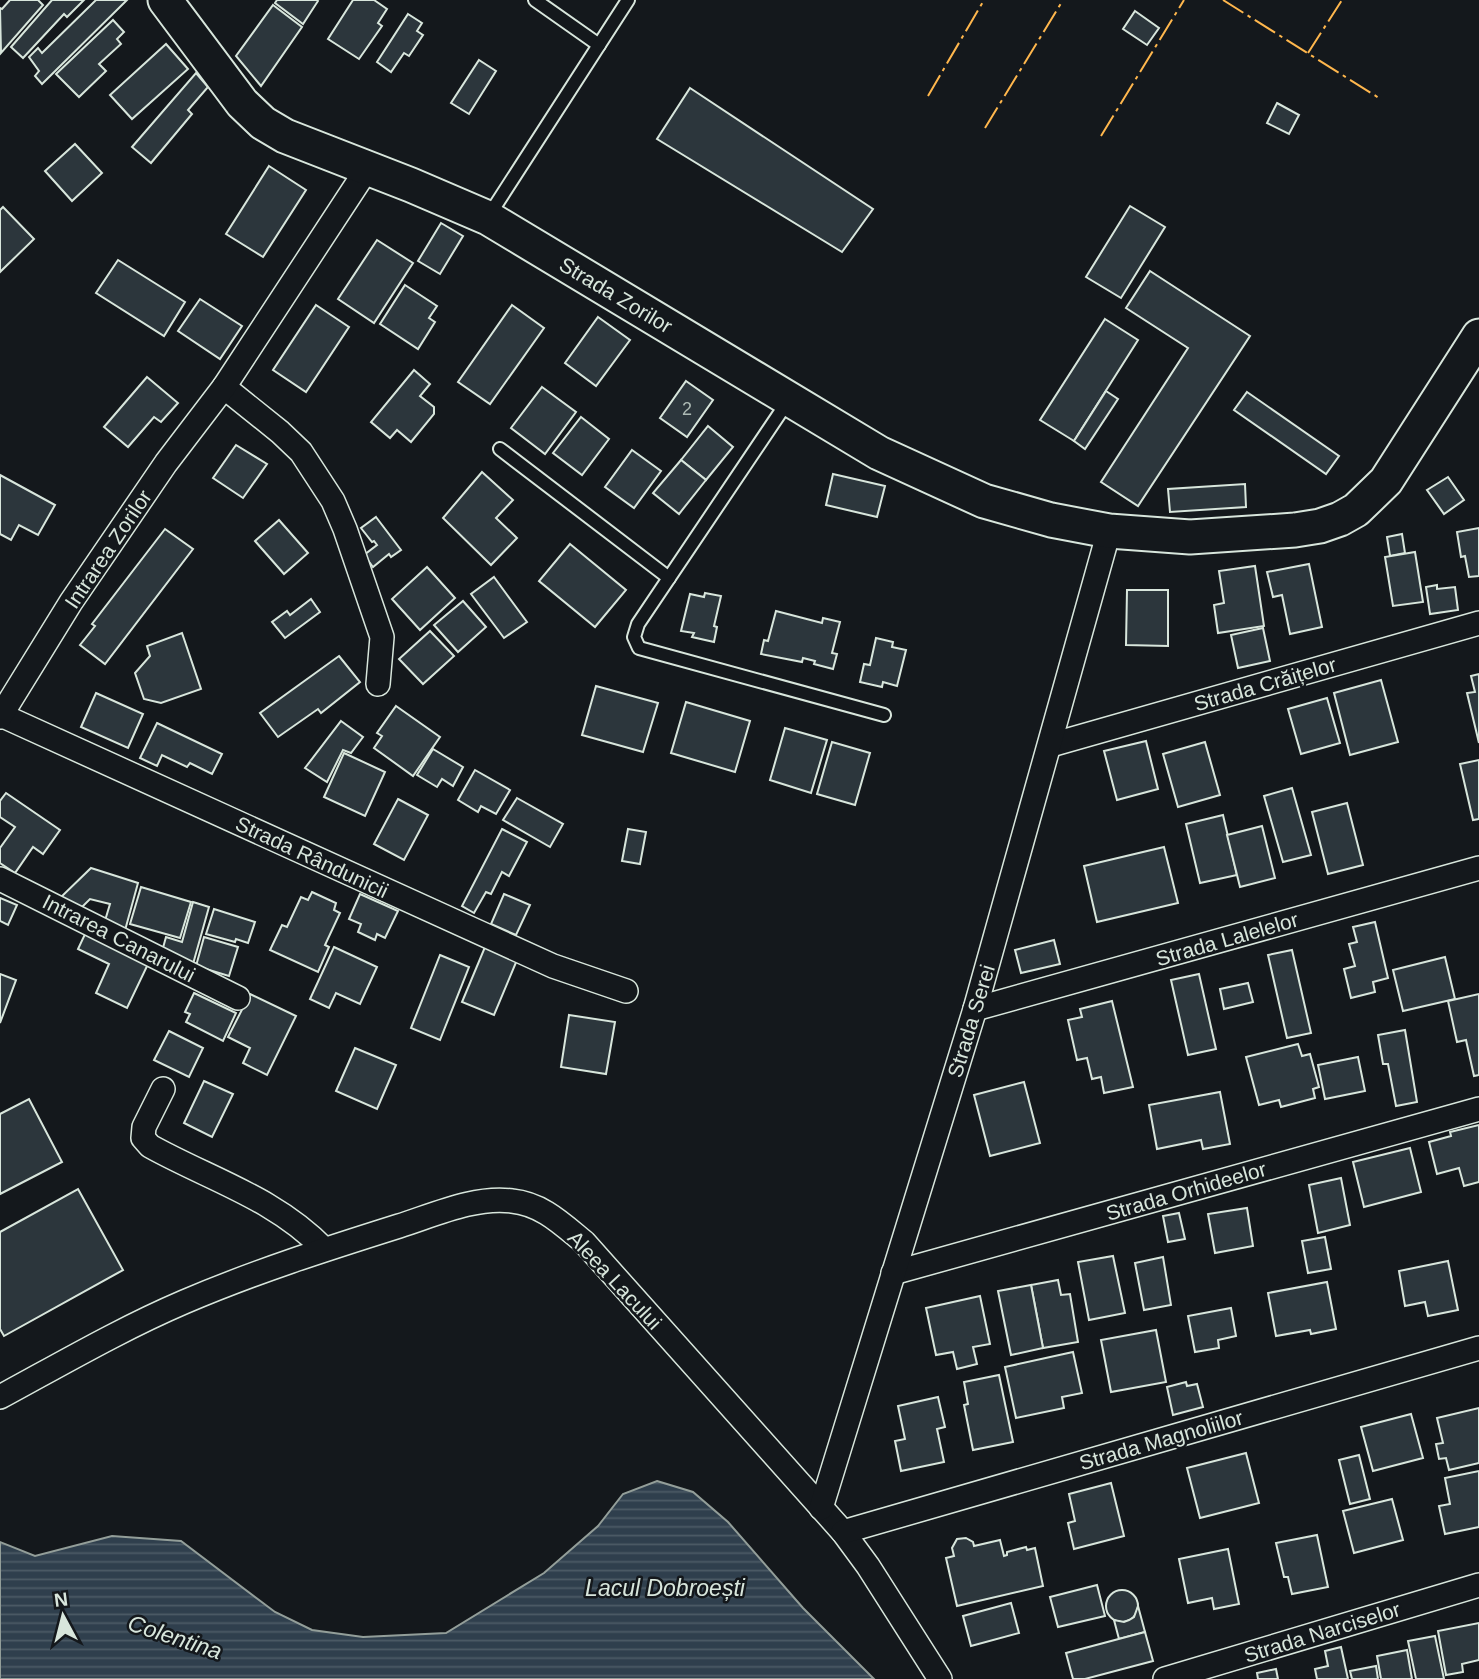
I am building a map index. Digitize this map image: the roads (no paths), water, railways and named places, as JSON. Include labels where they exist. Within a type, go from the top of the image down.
[{"type":"street","name":"Strada Zorilor","points":[[165,0],[223,81],[263,123],[285,136],[488,218],[879,453],[984,501],[1051,520],[1152,536],[1234,536],[1320,526],[1340,519],[1372,496],[1392,473],[1479,336]]},
{"type":"street","name":"Intrarea Zorilor","points":[[1,716],[71,602],[166,463],[224,387],[367,169]]},
{"type":"street","points":[[224,387],[301,452],[333,501],[382,637],[378,684]]},
{"type":"street","name":"Strada Serei","points":[[821,1508],[975,1009],[1109,531]]},
{"type":"street","name":"Strada Crăițelor","points":[[1051,745],[1479,623]]},
{"type":"street","name":"Strada Rândunicii","points":[[1,716],[552,966],[626,991]]},
{"type":"street","name":"Strada Lalelelor","points":[[975,1009],[1479,868]]},
{"type":"street","name":"Intrarea Canarului","points":[[0,879],[238,998]]},
{"type":"street","points":[[163,1089],[144,1127],[143,1138],[150,1146],[239,1188],[276,1210],[312,1236],[324,1249]]},
{"type":"street","name":"Strada Orhideelor","points":[[893,1273],[1479,1109]]},
{"type":"street","name":"Aleea Lacului","points":[[0,1397],[182,1303],[324,1249],[457,1208],[486,1202],[511,1201],[538,1207],[559,1221],[592,1250],[843,1532],[868,1566],[940,1679]]},
{"type":"street","name":"Strada Magnoliilor","points":[[843,1532],[1479,1348]]},
{"type":"street","name":"Strada Narciselor","points":[[1165,1679],[1479,1585]]},
{"type":"lane","points":[[535,0],[600,45]]},
{"type":"lane","points":[[488,218],[628,0]]},
{"type":"lane","points":[[790,399],[638,624],[634,637],[639,648],[884,715]]},
{"type":"lane","points":[[500,449],[669,578]]},
{"type":"water","name":"Lacul Dobroești","points":[[657,1481],[693,1492],[728,1522],[803,1608],[874,1679],[0,1679],[0,1542],[35,1556],[112,1536],[181,1541],[275,1612],[312,1630],[363,1637],[446,1633],[544,1573],[598,1526],[623,1494]]},
{"type":"water label","name":"Colentina","points":[[175,1637]]}]
